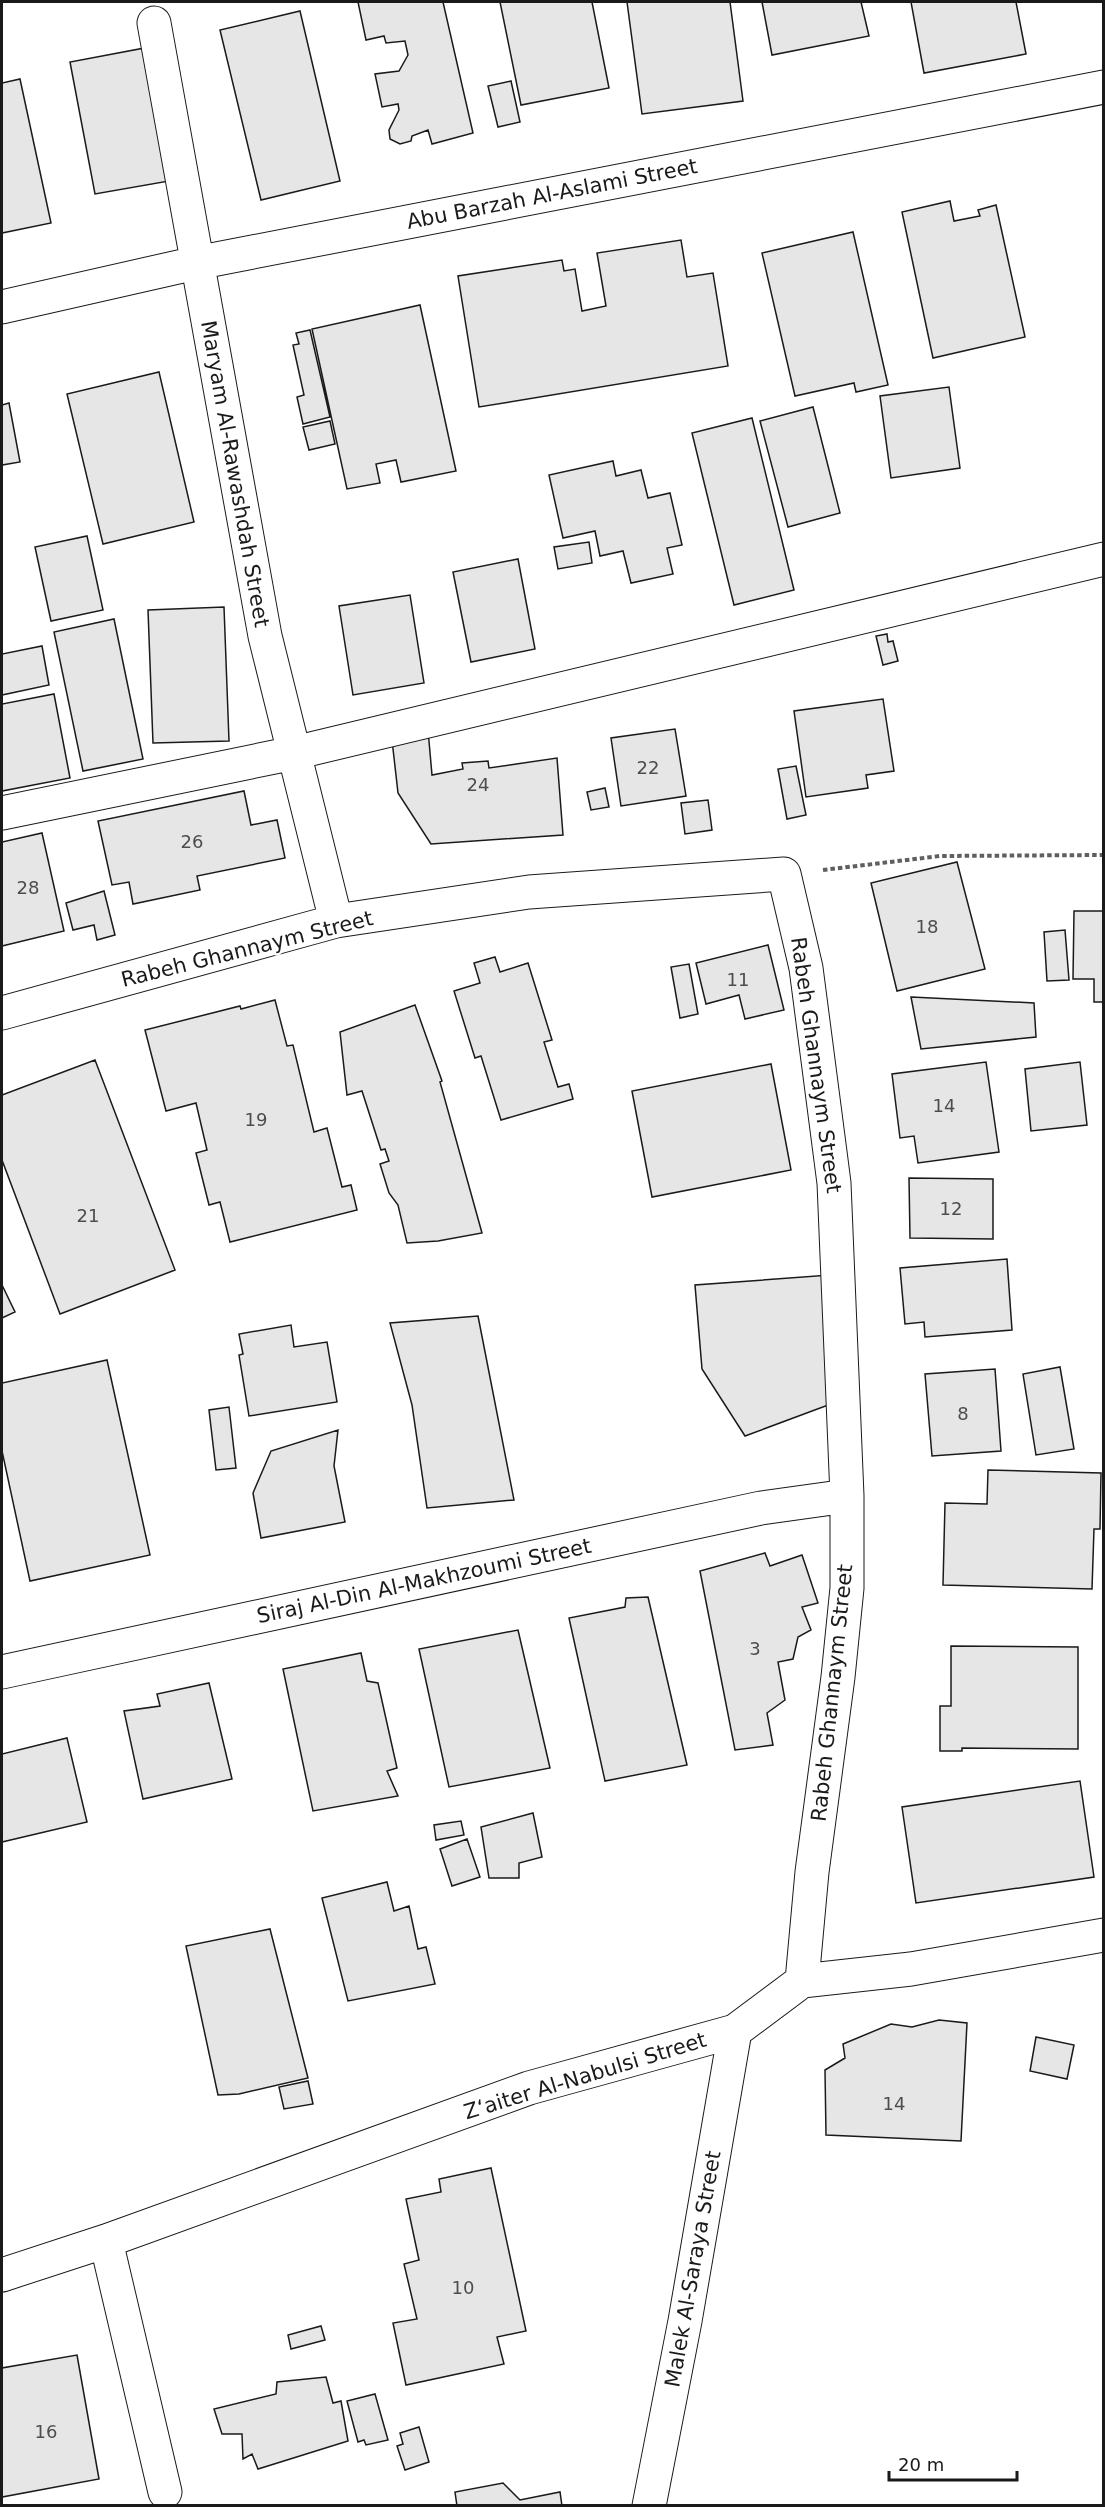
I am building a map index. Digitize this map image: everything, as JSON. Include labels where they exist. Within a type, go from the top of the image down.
[{"type":"street","name":"Maryam Al-Rawashdah Street","points":[[154,23],[265,636],[336,921]]},
{"type":"street","name":"Abu Barzah Al-Aslami Street","points":[[2,307],[196,263],[1104,87]]},
{"type":"street","points":[[2,813],[294,753],[1104,559]]},
{"type":"street","name":"Rabeh Ghannaym Street","points":[[2,1013],[336,921],[529,892],[784,874],[806,968],[834,1183],[847,1496],[847,1588],[802,1981]]},
{"type":"street","name":"Siraj Al-Din Al-Makhzoumi Street","points":[[2,1672],[761,1508],[847,1496]]},
{"type":"street","points":[[802,1981],[911,1970],[1104,1935]]},
{"type":"street","name":"Z‘aiter Al-Nabulsi Street","points":[[2,2275],[106,2241],[529,2088],[735,2031],[802,1981]]},
{"type":"street","name":"Malek Al-Saraya Street","points":[[649,2505],[685,2321],[735,2031]]},
{"type":"street","points":[[106,2241],[165,2492]]},
{"type":"path","points":[[784,874],[940,856],[1104,855]]},
{"type":"building","points":[[358,2],[443,2],[473,133],[432,144],[428,130],[412,136],[411,141],[400,144],[390,139],[389,130],[399,110],[398,104],[382,107],[375,74],[399,71],[408,55],[405,41],[386,43],[384,36],[366,40]]},
{"type":"building","points":[[500,2],[592,2],[609,88],[521,105]]},
{"type":"building","points":[[627,2],[730,2],[743,101],[642,114]]},
{"type":"building","points":[[762,2],[861,2],[869,36],[772,55]]},
{"type":"building","points":[[911,2],[1016,2],[1026,54],[924,73]]},
{"type":"building","points":[[300,11],[340,181],[261,200],[220,30]]},
{"type":"building","points":[[150,47],[175,180],[95,194],[70,62]]},
{"type":"building","points":[[20,79],[51,223],[2,233],[2,83]]},
{"type":"building","points":[[511,81],[520,122],[498,127],[488,86]]},
{"type":"building","points":[[950,201],[954,221],[980,216],[978,210],[996,205],[1025,337],[933,358],[902,212]]},
{"type":"building","points":[[853,232],[888,385],[856,392],[854,383],[795,396],[762,253]]},
{"type":"building","points":[[681,240],[687,277],[713,273],[728,366],[479,407],[458,276],[562,260],[564,271],[575,269],[582,311],[606,306],[597,253]]},
{"type":"building","points":[[420,305],[456,471],[401,482],[396,460],[376,464],[380,483],[347,489],[312,329]]},
{"type":"building","points":[[310,330],[330,417],[303,424],[297,397],[304,395],[293,345],[299,344],[296,333]]},
{"type":"building","points":[[159,372],[194,522],[103,544],[67,394]]},
{"type":"building","points":[[949,387],[960,468],[891,478],[880,396]]},
{"type":"building","points":[[9,403],[20,462],[2,465],[2,405]]},
{"type":"building","points":[[813,407],[840,513],[788,527],[760,421]]},
{"type":"building","points":[[752,418],[794,590],[734,605],[692,433]]},
{"type":"building","points":[[330,421],[335,444],[309,450],[303,427]]},
{"type":"building","points":[[613,461],[616,476],[641,470],[648,498],[670,493],[682,545],[667,548],[673,574],[631,583],[623,551],[600,556],[595,531],[563,538],[549,475]]},
{"type":"building","points":[[87,536],[103,610],[51,621],[35,547]]},
{"type":"building","points":[[589,542],[592,563],[558,569],[554,547]]},
{"type":"building","points":[[518,559],[535,649],[471,662],[453,572]]},
{"type":"building","points":[[410,595],[424,683],[353,695],[339,606]]},
{"type":"building","points":[[224,607],[229,741],[153,743],[148,610]]},
{"type":"building","points":[[114,619],[143,759],[83,771],[54,632]]},
{"type":"building","points":[[887,634],[888,642],[893,641],[898,661],[883,665],[876,636]]},
{"type":"building","points":[[42,646],[49,685],[2,695],[2,654]]},
{"type":"building","points":[[54,694],[70,778],[2,791],[2,704]]},
{"type":"building","points":[[883,699],[894,771],[866,775],[868,788],[806,797],[794,711]]},
{"type":"building","points":[[675,729],[686,796],[621,806],[611,738]]},
{"type":"building","points":[[428,730],[432,775],[463,769],[462,763],[488,761],[489,768],[557,758],[563,835],[431,844],[398,793],[392,740]]},
{"type":"building","points":[[796,766],[806,815],[787,819],[778,769]]},
{"type":"building","points":[[605,788],[609,807],[591,810],[587,792]]},
{"type":"building","points":[[244,791],[251,825],[277,820],[285,858],[197,876],[200,890],[133,904],[129,882],[112,885],[98,821]]},
{"type":"building","points":[[708,800],[712,830],[685,834],[681,803]]},
{"type":"building","points":[[42,833],[64,931],[2,946],[2,842]]},
{"type":"building","points":[[957,862],[985,969],[897,991],[871,883]]},
{"type":"building","points":[[104,891],[115,935],[97,940],[94,925],[73,930],[66,903]]},
{"type":"building","points":[[1074,911],[1104,911],[1104,1002],[1094,1002],[1094,979],[1073,979]]},
{"type":"building","points":[[1065,930],[1069,980],[1047,981],[1044,932]]},
{"type":"building","points":[[768,945],[784,1010],[745,1019],[739,995],[706,1004],[696,963]]},
{"type":"building","points":[[495,957],[500,972],[528,963],[552,1040],[544,1042],[558,1087],[569,1084],[573,1099],[501,1120],[481,1056],[475,1058],[454,991],[480,983],[474,963]]},
{"type":"building","points":[[689,964],[698,1014],[680,1018],[671,967]]},
{"type":"building","points":[[911,997],[1034,1003],[1036,1037],[921,1049]]},
{"type":"building","points":[[275,1000],[287,1046],[293,1045],[314,1132],[327,1128],[342,1187],[351,1185],[357,1210],[230,1242],[220,1202],[209,1205],[196,1153],[207,1150],[196,1103],[166,1111],[145,1030],[240,1006],[241,1009]]},
{"type":"building","points":[[415,1005],[442,1081],[440,1082],[482,1233],[438,1241],[407,1243],[398,1205],[389,1193],[380,1164],[389,1161],[385,1149],[381,1150],[362,1091],[347,1095],[340,1032]]},
{"type":"building","points":[[95,1060],[175,1270],[60,1314],[2,1160],[2,1095]]},
{"type":"building","points":[[986,1062],[999,1152],[918,1163],[914,1136],[900,1138],[892,1074]]},
{"type":"building","points":[[1080,1062],[1087,1125],[1031,1131],[1025,1069]]},
{"type":"building","points":[[771,1064],[791,1170],[652,1197],[632,1091]]},
{"type":"building","points":[[909,1178],[993,1179],[993,1239],[910,1238]]},
{"type":"building","points":[[1007,1259],[1012,1330],[925,1337],[924,1322],[905,1324],[900,1268]]},
{"type":"building","points":[[830,1275],[839,1401],[745,1436],[702,1369],[695,1285]]},
{"type":"building","points":[[2,1285],[15,1312],[2,1318]]},
{"type":"building","points":[[478,1316],[514,1500],[427,1508],[412,1405],[390,1323]]},
{"type":"building","points":[[291,1325],[294,1347],[327,1342],[337,1402],[249,1416],[239,1355],[243,1354],[239,1334]]},
{"type":"building","points":[[107,1360],[150,1555],[30,1581],[2,1451],[2,1383]]},
{"type":"building","points":[[1060,1367],[1074,1449],[1036,1455],[1023,1374]]},
{"type":"building","points":[[995,1369],[1001,1451],[932,1456],[925,1374]]},
{"type":"building","points":[[229,1407],[236,1468],[216,1470],[209,1410]]},
{"type":"building","points":[[338,1430],[334,1466],[345,1522],[261,1538],[253,1493],[271,1451]]},
{"type":"building","points":[[988,1470],[1101,1473],[1100,1529],[1094,1529],[1092,1589],[943,1585],[945,1503],[987,1504]]},
{"type":"building","points":[[765,1553],[770,1566],[802,1555],[818,1603],[802,1607],[811,1630],[798,1637],[793,1659],[778,1662],[785,1700],[767,1713],[773,1745],[735,1750],[700,1571]]},
{"type":"building","points":[[648,1597],[687,1765],[605,1781],[569,1618],[625,1607],[626,1598]]},
{"type":"building","points":[[518,1630],[550,1768],[449,1787],[419,1649]]},
{"type":"building","points":[[951,1646],[1078,1647],[1078,1749],[962,1748],[962,1751],[940,1751],[940,1706],[951,1706]]},
{"type":"building","points":[[361,1653],[367,1681],[378,1683],[397,1768],[387,1771],[398,1796],[313,1811],[283,1669]]},
{"type":"building","points":[[209,1683],[232,1779],[143,1799],[124,1711],[160,1706],[157,1694]]},
{"type":"building","points":[[67,1738],[87,1822],[2,1842],[2,1754]]},
{"type":"building","points":[[1080,1781],[1094,1877],[916,1903],[902,1807]]},
{"type":"building","points":[[533,1813],[542,1857],[519,1863],[519,1878],[489,1878],[481,1827]]},
{"type":"building","points":[[461,1821],[464,1835],[436,1840],[434,1825]]},
{"type":"building","points":[[467,1839],[480,1877],[452,1886],[440,1849]]},
{"type":"building","points":[[387,1882],[394,1911],[409,1906],[418,1949],[426,1947],[435,1984],[348,2001],[322,1898]]},
{"type":"building","points":[[270,1929],[308,2078],[239,2094],[218,2095],[186,1946]]},
{"type":"building","points":[[939,2020],[967,2023],[961,2141],[826,2135],[825,2070],[845,2058],[843,2044],[891,2024],[912,2027]]},
{"type":"building","points":[[1036,2037],[1074,2045],[1067,2079],[1030,2071]]},
{"type":"building","points":[[308,2081],[313,2104],[284,2109],[279,2087]]},
{"type":"building","points":[[491,2168],[526,2331],[497,2337],[504,2364],[406,2385],[393,2323],[417,2319],[404,2264],[419,2260],[406,2199],[441,2192],[439,2179]]},
{"type":"building","points":[[321,2326],[325,2340],[291,2349],[288,2335]]},
{"type":"building","points":[[77,2355],[99,2479],[2,2497],[2,2368]]},
{"type":"building","points":[[326,2377],[333,2403],[341,2401],[348,2441],[258,2469],[252,2454],[243,2459],[242,2434],[222,2434],[214,2409],[276,2394],[277,2382]]},
{"type":"building","points":[[375,2394],[388,2440],[366,2445],[364,2440],[358,2442],[347,2401]]},
{"type":"building","points":[[419,2427],[429,2462],[405,2470],[397,2446],[403,2444],[400,2433]]},
{"type":"building","points":[[503,2483],[520,2500],[560,2492],[562,2506],[457,2506],[455,2492]]}]
